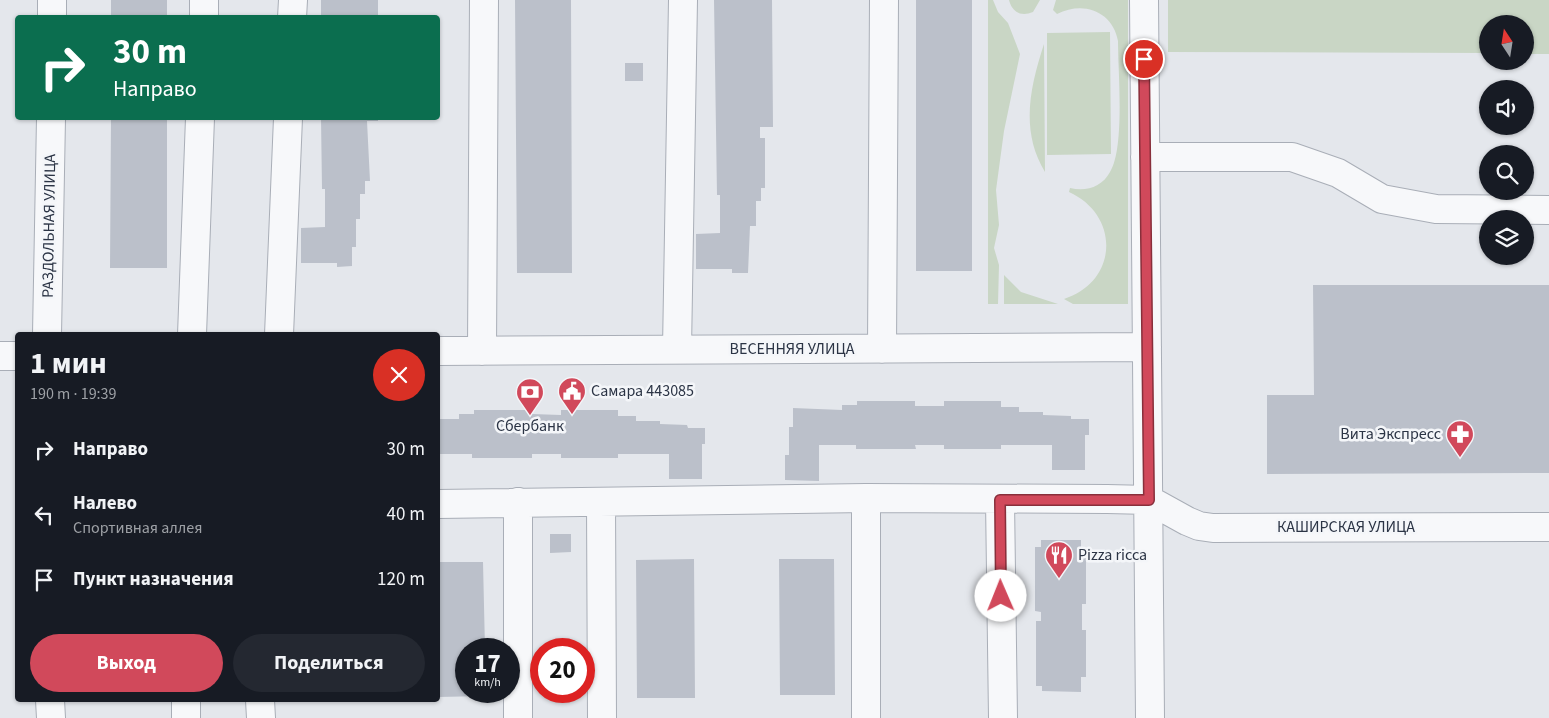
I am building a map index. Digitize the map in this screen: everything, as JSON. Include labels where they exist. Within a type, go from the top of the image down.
[{"type":"street","points":[[52,0],[52,15]]},
{"type":"street","points":[[204,0],[204,15]]},
{"type":"street","points":[[292,15],[293,0]]},
{"type":"street","points":[[482,351],[484,0]]},
{"type":"street","points":[[677,349],[684,0]]},
{"type":"street","points":[[882,349],[884,0]]},
{"type":"street","points":[[1144,0],[1150,718]]},
{"type":"street","name":"РАЗДОЛЬНАЯ УЛИЦА","points":[[47,332],[50,120]]},
{"type":"street","points":[[192,332],[200,120]]},
{"type":"street","points":[[279,332],[288,120]]},
{"type":"street","points":[[1145,157],[1292,157],[1338,173],[1382,199],[1436,209],[1549,210]]},
{"type":"street","name":"ВЕСЕННЯЯ УЛИЦА","points":[[440,351],[1147,347]]},
{"type":"street","points":[[0,356],[15,356]]},
{"type":"street","points":[[440,504],[866,498],[1149,500]]},
{"type":"street","points":[[866,498],[866,718]]},
{"type":"street","points":[[1000,500],[1003,718]]},
{"type":"street","name":"КАШИРСКАЯ УЛИЦА","points":[[1149,500],[1187,521],[1199,526],[1213,528],[1549,527]]},
{"type":"street","points":[[518,502],[518,718]]},
{"type":"street","points":[[601,503],[602,718]]},
{"type":"street","points":[[50,702],[50,718]]},
{"type":"street","points":[[186,702],[186,718]]},
{"type":"street","points":[[260,702],[261,718]]},
{"type":"green space","points":[[988,0],[993,0],[998,12],[1008,23],[1020,54],[1004,131],[996,190],[999,225],[994,248],[999,265],[998,304],[988,304]]},
{"type":"green space","points":[[1009,0],[1040,0],[1033,12],[1021,14],[1012,8]]},
{"type":"green space","points":[[1056,0],[1128,0],[1128,304],[1073,304],[1064,299],[1082,290],[1095,278],[1103,263],[1106,247],[1104,231],[1097,216],[1086,202],[1069,192],[1070,188],[1088,189],[1098,185],[1107,177],[1115,161],[1119,128],[1118,41],[1115,31],[1104,16],[1096,11],[1077,8],[1057,14],[1053,10]]},
{"type":"green space","points":[[1168,0],[1549,0],[1549,54],[1534,54],[1534,15],[1479,15],[1479,53],[1168,52]]},
{"type":"green space","points":[[1110,32],[1111,154],[1047,155],[1047,33]]},
{"type":"green space","points":[[1044,44],[1045,172],[1032,141],[1030,125],[1032,93]]},
{"type":"green space","points":[[1004,275],[1021,292],[1058,304],[1004,304]]},
{"type":"building","points":[[111,0],[167,0],[167,15],[111,15]]},
{"type":"building","points":[[321,0],[378,0],[378,15],[321,15]]},
{"type":"building","points":[[515,0],[571,0],[572,273],[517,273]]},
{"type":"building","points":[[714,0],[772,0],[773,127],[760,127],[760,138],[765,138],[765,188],[761,188],[761,201],[756,201],[756,226],[750,226],[748,273],[732,273],[732,269],[696,269],[696,234],[720,233],[720,195],[717,195]]},
{"type":"building","points":[[916,0],[972,0],[972,271],[916,271]]},
{"type":"building","points":[[625,63],[643,63],[643,81],[625,81]]},
{"type":"building","points":[[111,120],[167,120],[167,268],[110,268]]},
{"type":"building","points":[[321,120],[378,120],[367,121],[370,181],[365,181],[365,194],[360,194],[360,219],[356,219],[356,247],[352,247],[352,266],[337,267],[337,263],[301,263],[301,228],[325,227],[325,189],[322,189]]},
{"type":"building","points":[[1313,285],[1549,285],[1549,473],[1267,474],[1267,395],[1314,395]]},
{"type":"building","points":[[857,401],[915,401],[915,406],[944,406],[944,401],[1001,401],[1001,407],[1019,407],[1019,412],[1043,412],[1043,415],[1071,416],[1071,419],[1089,419],[1089,435],[1085,435],[1085,470],[1052,470],[1052,445],[1001,445],[1001,449],[944,449],[944,445],[915,445],[916,449],[856,449],[856,445],[819,445],[819,481],[785,480],[785,455],[789,455],[789,427],[793,427],[793,408],[842,410],[842,405],[857,405]]},
{"type":"building","points":[[474,410],[532,410],[532,414],[561,415],[561,410],[618,410],[618,416],[636,416],[636,421],[660,421],[660,424],[687,425],[688,428],[705,428],[705,444],[702,444],[702,479],[669,479],[669,454],[618,454],[618,458],[561,458],[561,454],[532,454],[532,458],[472,458],[472,454],[440,454],[440,419],[459,419],[459,414],[474,414]]},
{"type":"building","points":[[550,534],[571,534],[571,552],[550,553]]},
{"type":"building","points":[[1041,540],[1081,540],[1081,555],[1086,556],[1086,604],[1082,604],[1082,630],[1086,630],[1086,677],[1081,677],[1081,692],[1042,691],[1042,686],[1036,686],[1036,621],[1041,621],[1041,612],[1035,611],[1035,547],[1041,547]]},
{"type":"building","points":[[694,559],[695,698],[637,698],[636,560]]},
{"type":"building","points":[[779,559],[834,559],[835,695],[780,695]]},
{"type":"building","points":[[440,562],[483,562],[485,638],[455,638],[455,697],[440,697]]},
{"type":"place","name":"Самара 443085","points":[[572,415]]},
{"type":"place","name":"Сбербанк","points":[[530,416]]},
{"type":"place","name":"Вита Экспресс","points":[[1460,458]]},
{"type":"place","name":"Pizza ricca","points":[[1059,579]]},
{"type":"route","points":[[1001,596],[1000,500],[1149,500],[1144,59]]}]
